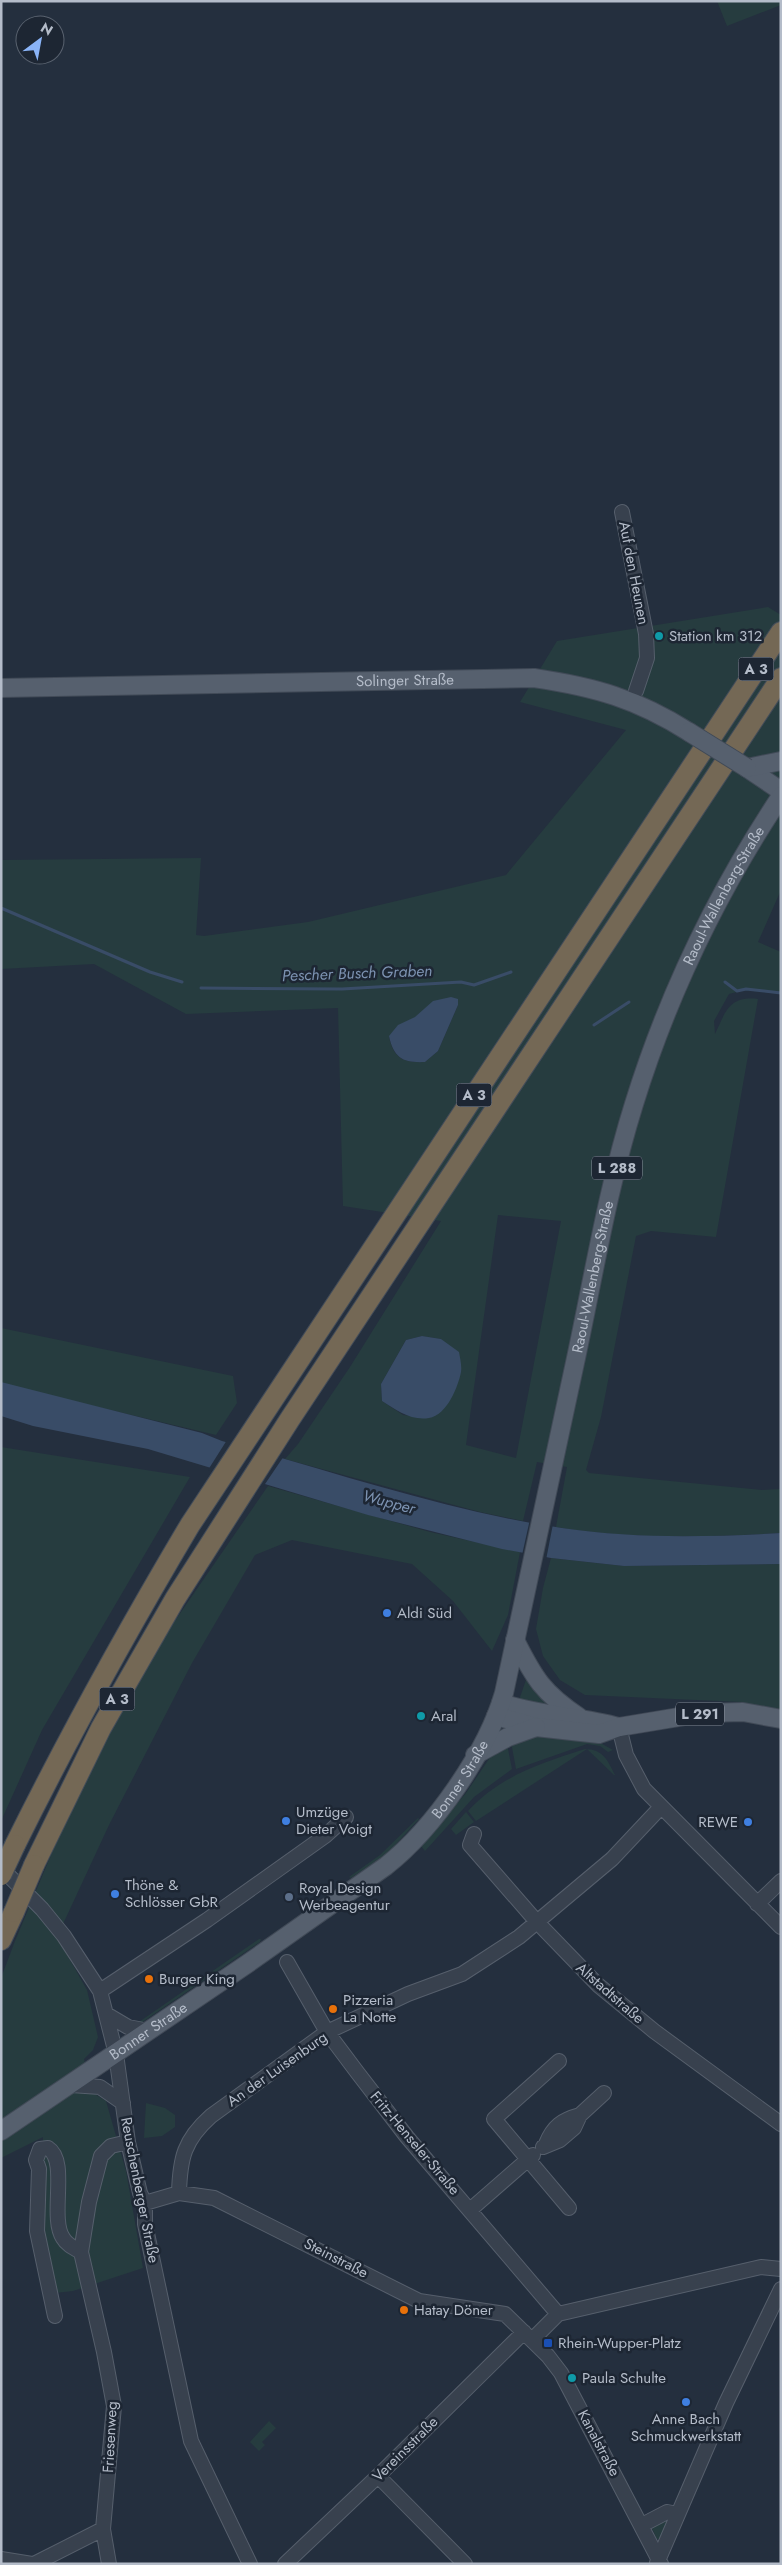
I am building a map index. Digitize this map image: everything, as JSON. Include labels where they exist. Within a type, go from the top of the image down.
[{"type":"highway","name":"A 3","points":[[1,1875],[116,1650],[190,1525],[781,632]]},
{"type":"highway","name":"A 3","points":[[1,1940],[34,1865],[101,1728],[165,1614],[290,1419],[781,678]]},
{"type":"main road","name":"Solinger Straße","points":[[1,688],[534,678],[594,688],[666,717],[781,791]]},
{"type":"main road","points":[[747,768],[781,761]]},
{"type":"main road","name":"Raoul-Wallenberg-Straße","points":[[515,1640],[611,1193],[634,1103],[679,984],[706,922],[727,883],[781,796]]},
{"type":"main road","points":[[515,1640],[540,1686],[556,1702],[584,1720]]},
{"type":"main road","name":"Bonner Straße","points":[[1,2132],[247,1964],[402,1854],[443,1806],[474,1756],[498,1709],[515,1640]]},
{"type":"main road","name":"L 291","points":[[498,1709],[584,1720],[619,1727]]},
{"type":"main road","name":"L 291","points":[[498,1709],[536,1727],[599,1734],[619,1727],[702,1713],[743,1712],[781,1720]]},
{"type":"main road","points":[[474,1756],[508,1737],[536,1727]]},
{"type":"street","name":"Auf den Heunen","points":[[622,512],[646,634],[647,658],[636,691]]},
{"type":"street","points":[[619,1727],[624,1749],[638,1781],[660,1808],[781,1927]]},
{"type":"street","name":"An der Luisenburg","points":[[179,2194],[180,2165],[185,2149],[198,2128],[258,2080],[327,2032],[408,1994],[462,1974],[537,1922],[612,1859],[660,1808]]},
{"type":"street","points":[[100,1991],[207,1920],[325,1836],[346,1817]]},
{"type":"street","name":"Altstadtstraße","points":[[474,1834],[470,1845],[579,1967],[624,2007],[781,2124]]},
{"type":"street","name":"Reuschenberger Straße","points":[[1,1868],[42,1909],[64,1936],[100,1991],[116,2054],[128,2142],[140,2193],[145,2203],[145,2224],[191,2440],[250,2564]]},
{"type":"street","points":[[757,1904],[781,1881]]},
{"type":"street","name":"Fritz-Henseler-Straße","points":[[287,1962],[327,2032],[396,2123],[558,2314]]},
{"type":"street","points":[[106,2014],[128,2027],[149,2031]]},
{"type":"street","points":[[559,2061],[494,2119],[537,2151],[570,2208]]},
{"type":"street","points":[[72,2085],[100,2088],[123,2103]]},
{"type":"street","points":[[470,2210],[537,2151],[551,2130],[565,2119],[580,2115],[604,2093]]},
{"type":"street","name":"Friesenweg","points":[[109,2564],[103,2529],[114,2406],[104,2352],[81,2252],[89,2202],[101,2156],[112,2146],[128,2142]]},
{"type":"street","points":[[55,2316],[37,2231],[39,2169],[36,2160],[40,2149],[48,2148],[54,2155],[58,2169],[58,2222],[62,2237],[68,2245],[81,2252]]},
{"type":"street","name":"Steinstraße","points":[[145,2203],[179,2194],[214,2198],[230,2204],[419,2301],[505,2314],[528,2336]]},
{"type":"street","points":[[528,2336],[558,2314],[761,2267],[781,2269]]},
{"type":"street","points":[[659,2562],[726,2403],[781,2289]]},
{"type":"street","name":"Vereinsstraße","points":[[285,2564],[528,2336]]},
{"type":"street","name":"Kanalstraße","points":[[528,2336],[562,2373],[642,2525],[659,2562]]},
{"type":"street","points":[[378,2476],[465,2564]]},
{"type":"street","points":[[642,2525],[667,2512],[678,2514]]},
{"type":"street","points":[[1,2559],[33,2564],[103,2529]]},
{"type":"green space","points":[[717,1],[781,1],[781,5],[727,26]]},
{"type":"green space","points":[[768,607],[781,615],[781,890],[758,942],[781,952],[781,994],[744,990],[729,994],[714,1021],[715,1034],[730,1007],[741,1000],[758,999],[716,1237],[651,1231],[636,1236],[601,1417],[586,1470],[589,1473],[762,1490],[781,1489],[781,1533],[725,1536],[640,1536],[556,1527],[567,1467],[537,1462],[523,1521],[480,1512],[285,1459],[298,1444],[350,1367],[441,1221],[343,1206],[338,1008],[186,1014],[94,964],[1,969],[1,860],[201,858],[196,935],[204,936],[308,922],[506,875],[626,730],[520,702],[557,641]],"holes":[[[458,1005],[438,1051],[425,1062],[411,1062],[397,1055],[389,1037],[403,1024],[421,1015]],[[498,1215],[561,1221],[516,1458],[466,1445]],[[422,1336],[441,1339],[444,1409],[429,1418],[403,1415],[382,1401],[381,1384],[406,1340]]]},
{"type":"green space","points":[[1,1328],[233,1376],[237,1403],[216,1435],[1,1384]]},
{"type":"green space","points":[[1,1447],[190,1477],[42,1730],[1,1821]]},
{"type":"green space","points":[[268,1486],[430,1532],[520,1552],[508,1615],[492,1651],[453,1601],[412,1564],[292,1540],[255,1555],[192,1663],[109,1825],[57,1937],[87,1990],[98,2037],[93,2050],[84,2059],[93,2093],[106,2101],[126,2171],[143,2268],[73,2291],[55,2293],[41,2233],[43,2137],[1,2158],[1,1978],[74,1800],[152,1654]]},
{"type":"green space","points":[[551,1558],[624,1566],[781,1564],[781,1711],[741,1702],[585,1695],[560,1680],[543,1656],[536,1629],[543,1588]]},
{"type":"green space","points":[[527,1677],[555,1709],[518,1703]]},
{"type":"green space","points":[[538,1736],[595,1740],[613,1750],[608,1752],[600,1746],[587,1744],[516,1769],[511,1742]]},
{"type":"green space","points":[[507,1744],[512,1769],[474,1797],[425,1851],[421,1846],[466,1793],[491,1756]]},
{"type":"green space","points":[[587,1749],[476,1821],[468,1811],[480,1799],[522,1772]]},
{"type":"green space","points":[[587,1749],[601,1754],[615,1775],[614,1775]]},
{"type":"green space","points":[[466,1812],[474,1822],[456,1835],[451,1829]]},
{"type":"green space","points":[[418,1818],[387,1854],[351,1878],[349,1877],[380,1855]]},
{"type":"green space","points":[[261,1939],[260,1942],[141,2023],[136,2024]]},
{"type":"green space","points":[[146,2103],[165,2108],[175,2115],[175,2127],[162,2136],[144,2138]]},
{"type":"green space","points":[[269,2421],[276,2428],[262,2442],[265,2445],[259,2451],[250,2442]]},
{"type":"green space","points":[[669,2518],[661,2539],[657,2539],[651,2526]]},
{"type":"water","points":[[451,997],[458,999],[458,1005],[438,1051],[425,1062],[411,1062],[397,1055],[389,1036],[398,1025],[415,1017],[433,1001]]},
{"type":"water","points":[[422,1336],[441,1339],[459,1352],[461,1372],[451,1400],[435,1416],[422,1419],[404,1414],[382,1401],[381,1384],[406,1340]]},
{"type":"water","name":"Wupper","points":[[1,1382],[202,1433],[222,1441],[391,1490],[519,1521],[589,1532],[617,1534],[699,1536],[781,1533],[781,1564],[624,1566],[551,1558],[502,1549],[368,1515],[148,1449],[33,1426],[1,1416]]},
{"type":"pier","points":[[227,1440],[284,1456],[263,1487],[208,1470]]},
{"type":"pier","points":[[530,1519],[553,1524],[546,1560],[522,1555]]},
{"type":"waterway","name":"Pescher Busch Graben","points":[[1,908],[150,972],[182,982]]},
{"type":"waterway","name":"Pescher Busch Graben","points":[[201,988],[342,989],[461,982],[474,985],[511,972]]},
{"type":"waterway","name":"Pescher Busch Graben","points":[[725,982],[737,991],[746,989],[781,993]]},
{"type":"waterway","name":"Pescher Busch Graben","points":[[594,1025],[629,1002]]},
{"type":"place","name":"Station km 312","points":[[659,636]]},
{"type":"place","name":"Aldi Süd","points":[[387,1613]]},
{"type":"place","name":"Aral","points":[[421,1716]]},
{"type":"place","name":"Umzüge Dieter Voigt","points":[[286,1821]]},
{"type":"place","name":"REWE","points":[[748,1822]]},
{"type":"place","name":"Thöne & Schlösser GbR","points":[[115,1894]]},
{"type":"place","name":"Royal Design Werbeagentur","points":[[289,1897]]},
{"type":"place","name":"Burger King","points":[[149,1979]]},
{"type":"place","name":"Pizzeria La Notte","points":[[333,2009]]},
{"type":"place","name":"Hatay Döner","points":[[404,2310]]},
{"type":"place","name":"Rhein-Wupper-Platz","points":[[548,2343]]},
{"type":"place","name":"Paula Schulte","points":[[572,2378]]},
{"type":"place","name":"Anne Bach Schmuckwerkstatt","points":[[686,2402]]}]
